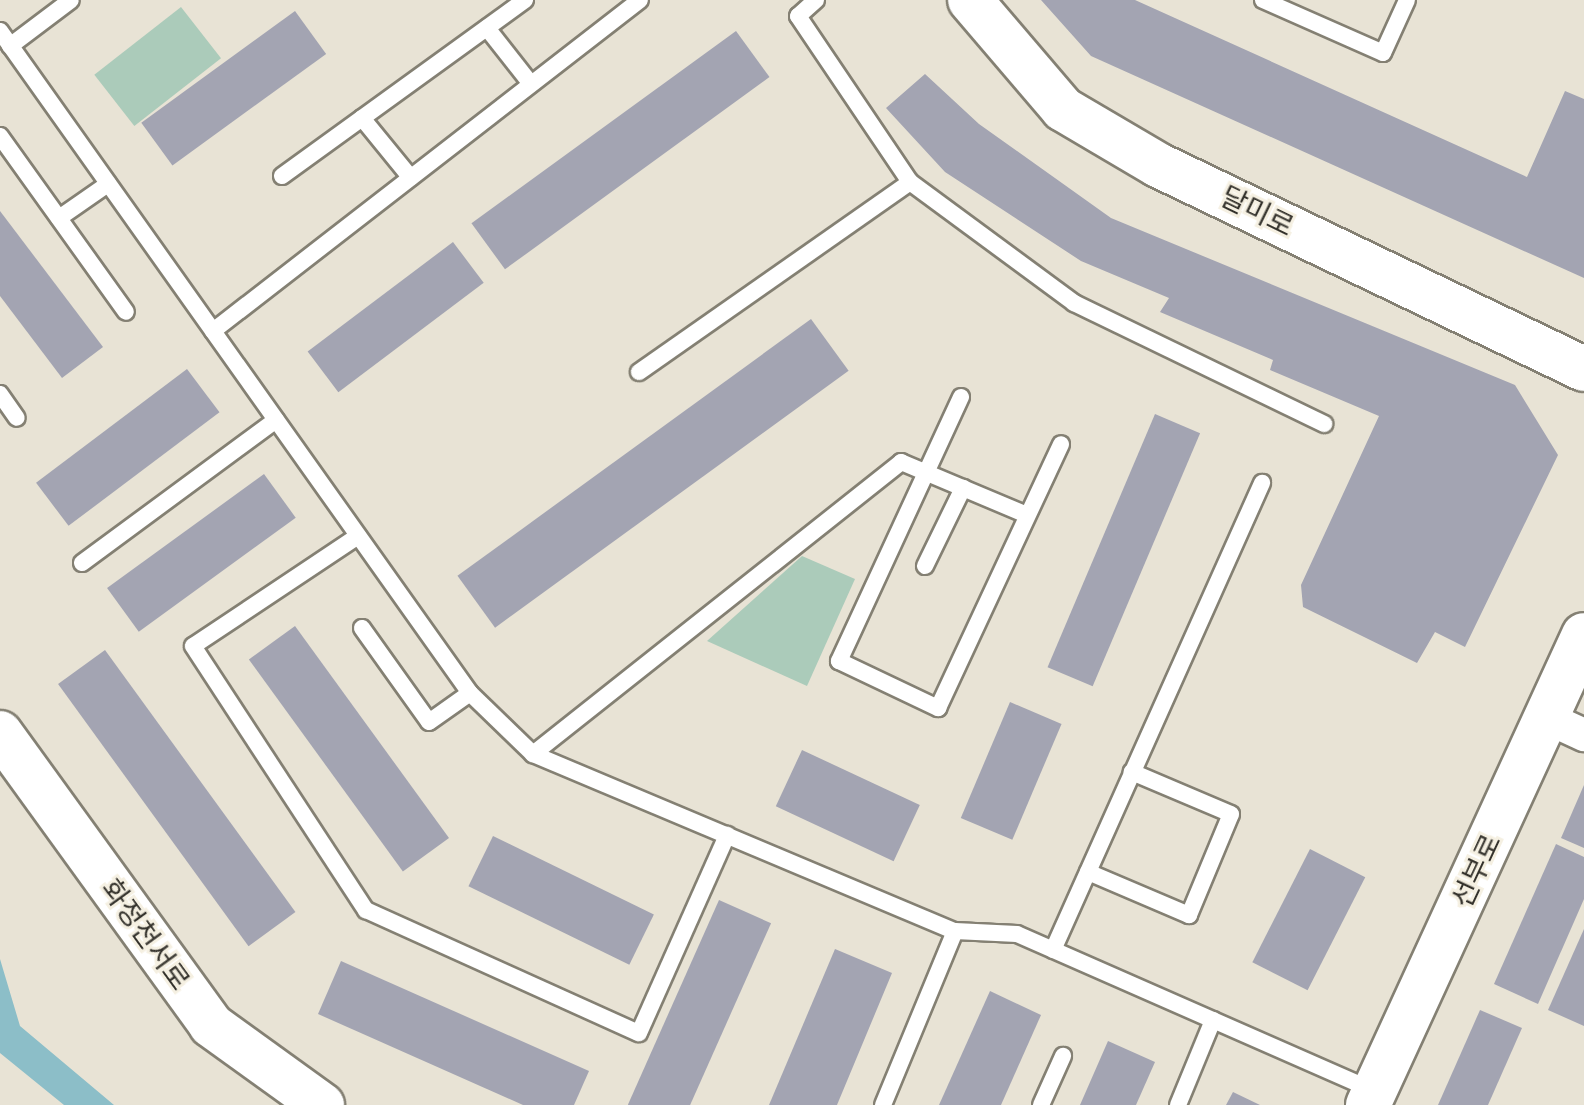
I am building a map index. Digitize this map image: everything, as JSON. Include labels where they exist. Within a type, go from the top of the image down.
[{"type":"street","name":"달미로","points":[[970,0],[1063,109],[1158,165],[1584,369]]},
{"type":"street","name":"선부로","points":[[1372,1098],[1566,727],[1584,635]]},
{"type":"street","name":"화정천서로","points":[[0,733],[211,1025],[322,1105]]},
{"type":"lane","points":[[10,46],[71,0]]},
{"type":"lane","points":[[282,176],[525,0]]},
{"type":"lane","points":[[213,331],[640,0]]},
{"type":"lane","points":[[816,0],[798,16],[910,182],[1074,303],[1324,424]]},
{"type":"lane","points":[[1263,0],[1383,53],[1407,0]]},
{"type":"lane","points":[[487,28],[531,84]]},
{"type":"lane","points":[[0,31],[470,693],[533,754],[955,931],[1017,934],[1213,1020],[1372,1098]]},
{"type":"lane","points":[[362,118],[411,178]]},
{"type":"lane","points":[[0,136],[126,312]]},
{"type":"lane","points":[[639,372],[910,182]]},
{"type":"lane","points":[[59,218],[108,184]]},
{"type":"lane","points":[[0,394],[17,418]]},
{"type":"lane","points":[[961,397],[839,661],[938,708],[1061,444]]},
{"type":"lane","points":[[82,563],[276,420]]},
{"type":"lane","points":[[533,754],[901,462],[1027,515]]},
{"type":"lane","points":[[1053,950],[1262,483]]},
{"type":"lane","points":[[925,566],[963,488]]},
{"type":"lane","points":[[358,536],[193,646],[366,910],[639,1033],[727,835]]},
{"type":"lane","points":[[362,628],[429,722],[470,693]]},
{"type":"lane","points":[[1088,872],[1189,915],[1231,814],[1132,772]]},
{"type":"lane","points":[[883,1105],[955,931]]},
{"type":"lane","points":[[1178,1105],[1213,1020]]},
{"type":"lane","points":[[1041,1105],[1063,1056]]},
{"type":"green space","points":[[181,7],[221,58],[134,126],[94,75]]},
{"type":"green space","points":[[802,556],[855,579],[807,686],[707,641]]},
{"type":"water","points":[[0,959],[20,1026],[114,1105],[64,1105],[0,1053]]},
{"type":"building","points":[[1041,0],[1135,0],[1527,177],[1565,91],[1584,99],[1584,278],[1091,56]]},
{"type":"building","points":[[295,11],[326,54],[172,166],[141,123]]},
{"type":"building","points":[[736,31],[770,77],[505,269],[471,223]]},
{"type":"building","points":[[925,74],[979,124],[1111,218],[1515,385],[1558,455],[1465,647],[1435,632],[1417,663],[1303,607],[1301,585],[1379,416],[1270,370],[1273,360],[1160,312],[1169,298],[1081,261],[945,172],[886,108]]},
{"type":"building","points":[[0,211],[103,347],[62,378],[0,296]]},
{"type":"building","points":[[453,242],[484,283],[338,392],[308,352]]},
{"type":"building","points":[[811,319],[849,371],[495,628],[457,576]]},
{"type":"building","points":[[187,369],[219,412],[69,526],[36,483]]},
{"type":"building","points":[[1155,414],[1200,433],[1093,686],[1048,667]]},
{"type":"building","points":[[264,474],[296,518],[139,632],[107,588]]},
{"type":"building","points":[[295,626],[449,838],[403,871],[249,660]]},
{"type":"building","points":[[105,650],[295,912],[249,946],[58,684]]},
{"type":"building","points":[[1010,702],[1062,724],[1012,840],[961,818]]},
{"type":"building","points":[[802,750],[920,805],[894,861],[776,806]]},
{"type":"building","points":[[1584,785],[1584,848],[1561,838]]},
{"type":"building","points":[[493,836],[654,914],[629,965],[468,886]]},
{"type":"building","points":[[1556,844],[1584,857],[1584,899],[1538,1004],[1494,984]]},
{"type":"building","points":[[1310,849],[1365,877],[1308,990],[1252,962]]},
{"type":"building","points":[[719,900],[771,923],[690,1105],[628,1105]]},
{"type":"building","points":[[1584,929],[1584,1026],[1548,1010]]},
{"type":"building","points":[[835,949],[892,973],[837,1105],[769,1105]]},
{"type":"building","points":[[341,961],[589,1071],[574,1105],[523,1105],[318,1014]]},
{"type":"building","points":[[990,991],[1041,1015],[1001,1105],[939,1105]]},
{"type":"building","points":[[1480,1010],[1522,1028],[1488,1105],[1438,1105]]},
{"type":"building","points":[[1108,1041],[1155,1062],[1136,1105],[1080,1105]]},
{"type":"building","points":[[1233,1092],[1260,1105],[1226,1105]]}]
